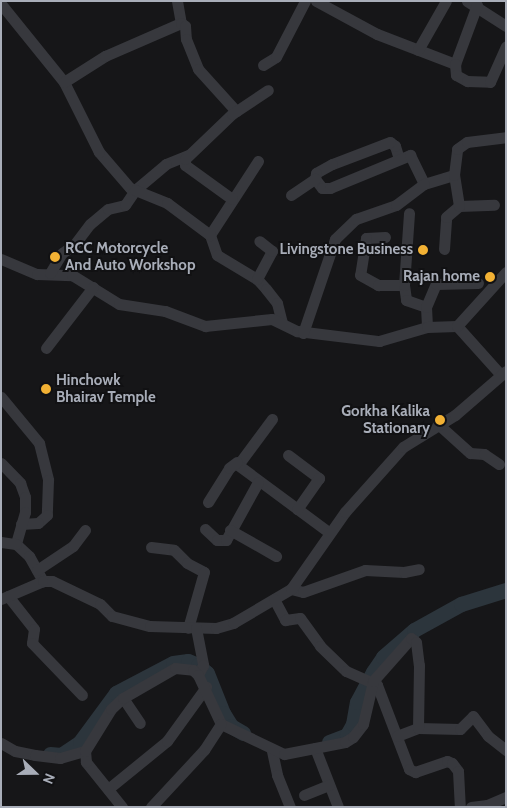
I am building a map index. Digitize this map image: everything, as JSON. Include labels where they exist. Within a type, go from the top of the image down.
[{"type":"street","points":[[177,1],[180,23],[184,26],[186,39],[198,69],[236,111]]},
{"type":"street","points":[[262,65],[276,57],[305,1]]},
{"type":"street","points":[[316,1],[377,34],[455,64]]},
{"type":"street","points":[[418,50],[446,1]]},
{"type":"street","points":[[506,26],[472,3],[455,64],[456,76],[462,79],[490,82],[506,46]]},
{"type":"street","points":[[1,4],[64,82],[99,152],[135,190],[167,203],[210,235],[217,255],[257,279],[277,303],[282,323]]},
{"type":"street","points":[[64,82],[106,56],[180,23]]},
{"type":"street","points":[[50,273],[62,253],[74,245],[90,224],[108,209],[125,204],[135,190],[166,164],[188,155],[236,111],[268,90]]},
{"type":"street","points":[[459,206],[454,175],[455,155],[461,145],[506,137]]},
{"type":"street","points":[[291,195],[315,179],[316,173],[332,164],[390,142],[395,146],[399,159]]},
{"type":"street","points":[[188,155],[185,165],[232,199]]},
{"type":"street","points":[[315,179],[322,188],[330,188],[399,159],[413,156],[424,184]]},
{"type":"street","points":[[210,235],[258,161]]},
{"type":"street","points":[[304,333],[316,287],[335,239],[356,219],[396,205],[424,184],[454,175]]},
{"type":"street","points":[[444,250],[446,217],[459,206],[494,205]]},
{"type":"street","points":[[409,213],[404,285],[406,300],[426,307]]},
{"type":"street","points":[[385,238],[366,238],[360,275],[378,285],[404,285]]},
{"type":"street","points":[[257,279],[272,251],[259,241]]},
{"type":"street","points":[[1,259],[37,274],[72,275],[119,304],[165,311],[205,326],[272,318],[304,333],[379,341],[427,327],[457,326],[506,272]]},
{"type":"street","points":[[427,327],[426,307],[436,284],[478,283]]},
{"type":"street","points":[[46,348],[93,287]]},
{"type":"street","points":[[82,695],[32,643],[34,629],[4,598],[44,581],[52,581],[100,604],[112,616],[150,626],[216,628],[233,623],[291,589],[330,532],[372,478],[403,447],[468,406],[503,372],[457,326]]},
{"type":"street","points":[[1,397],[40,443],[48,480],[46,515],[38,523],[22,524]]},
{"type":"street","points":[[208,502],[229,468],[237,462],[272,419]]},
{"type":"street","points":[[439,425],[470,453],[484,454],[499,464]]},
{"type":"street","points":[[288,455],[319,478],[297,509]]},
{"type":"street","points":[[237,462],[258,482],[330,532]]},
{"type":"street","points":[[1,463],[20,483],[25,497],[22,524],[16,544]]},
{"type":"street","points":[[205,529],[222,541],[258,482]]},
{"type":"street","points":[[37,570],[73,546],[85,530]]},
{"type":"street","points":[[230,530],[276,556]]},
{"type":"street","points":[[1,542],[16,544],[44,581]]},
{"type":"street","points":[[151,547],[169,548],[204,572],[192,628],[206,687],[221,724],[272,751],[284,754],[344,742],[353,737],[363,724],[368,679],[411,638],[414,639],[419,666],[418,728]]},
{"type":"street","points":[[291,589],[303,592],[365,570],[398,572],[419,569]]},
{"type":"street","points":[[274,599],[284,620],[300,618],[320,646],[346,671],[368,679],[377,685],[410,769],[415,772],[448,761],[452,763],[458,771],[460,807]]},
{"type":"street","points":[[122,807],[86,762],[85,751],[111,709],[123,698],[174,668],[182,667],[201,670]]},
{"type":"street","points":[[108,789],[167,741],[206,687]]},
{"type":"street","points":[[123,698],[140,723]]},
{"type":"street","points":[[398,736],[418,728],[460,729],[473,716],[488,736],[506,750]]},
{"type":"street","points":[[151,807],[204,750],[221,724]]},
{"type":"street","points":[[1,743],[15,751],[60,758],[85,751]]},
{"type":"street","points":[[315,748],[338,807]]},
{"type":"street","points":[[272,751],[277,774],[290,807]]},
{"type":"street","points":[[304,795],[329,785]]},
{"type":"street","points":[[471,807],[487,805],[506,797]]},
{"type":"waterway","points":[[329,742],[347,735],[353,724],[357,702],[373,672],[383,657],[414,630],[461,604],[506,590]]},
{"type":"waterway","points":[[50,754],[61,755],[80,742],[116,693],[173,663],[188,661],[198,665],[207,673],[223,713],[231,726],[243,733]]},
{"type":"place","name":"Livingstone Business","points":[[423,250]]},
{"type":"place","name":"RCC Motorcycle And Auto Workshop","points":[[55,257]]},
{"type":"place","name":"Rajan home","points":[[490,277]]},
{"type":"place","name":"Hinchowk Bhairav Temple","points":[[46,389]]},
{"type":"place","name":"Gorkha Kalika Stationary","points":[[440,420]]}]
